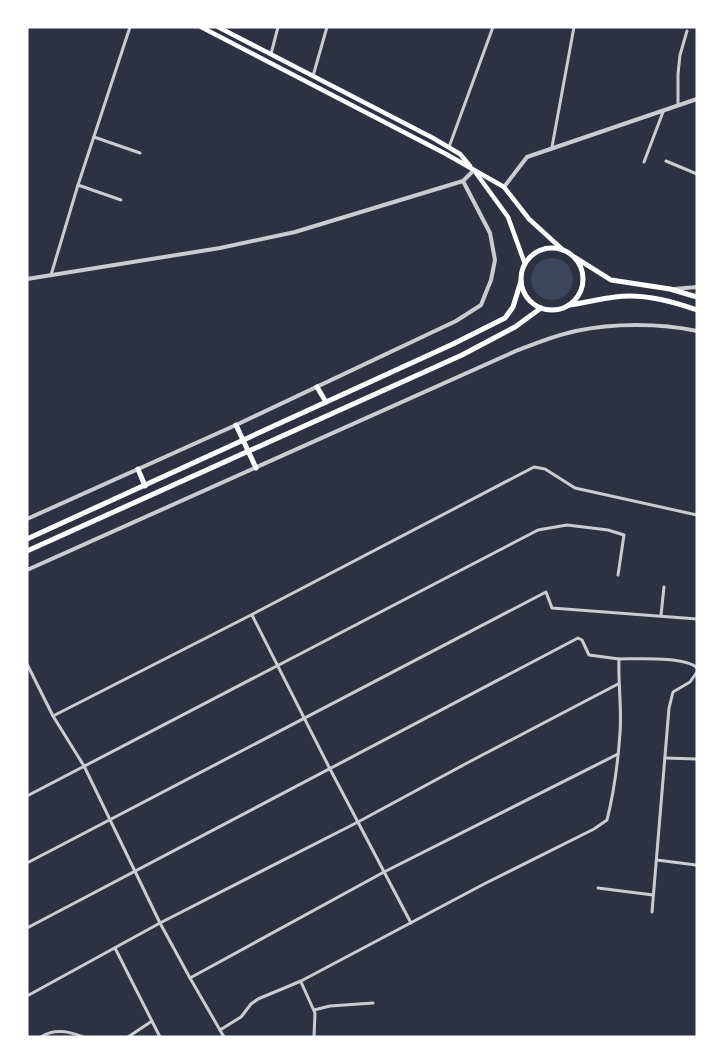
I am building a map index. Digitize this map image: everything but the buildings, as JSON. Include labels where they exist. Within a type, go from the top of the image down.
[{"type":"highway","points":[[27,539],[505,318],[513,307],[525,264],[533,255],[544,249],[563,250],[611,280],[670,289],[697,297]]},
{"type":"highway","points":[[567,306],[578,296],[583,282],[581,268],[572,255]]},
{"type":"highway","points":[[521,281],[527,297],[541,308],[559,309],[626,297],[652,298],[697,310]]},
{"type":"highway","points":[[27,551],[462,355],[516,327],[541,308]]},
{"type":"highway","points":[[317,387],[326,402]]},
{"type":"highway","points":[[236,426],[256,468]]},
{"type":"highway","points":[[138,469],[145,486]]},
{"type":"main road","points":[[201,27],[504,186],[529,219],[563,250]]},
{"type":"main road","points":[[218,27],[460,154],[508,217],[525,264]]},
{"type":"street","points":[[51,275],[130,27]]},
{"type":"street","points":[[271,54],[278,27]]},
{"type":"street","points":[[313,76],[327,27]]},
{"type":"street","points":[[449,147],[493,27]]},
{"type":"street","points":[[552,147],[574,27]]},
{"type":"street","points":[[678,105],[680,55],[687,31]]},
{"type":"street","points":[[504,186],[527,157],[697,99]]},
{"type":"street","points":[[644,162],[664,110]]},
{"type":"street","points":[[94,137],[140,153]]},
{"type":"street","points":[[666,161],[696,174],[697,168]]},
{"type":"street","points":[[27,279],[220,248],[295,232],[463,181],[474,170]]},
{"type":"street","points":[[27,519],[236,426],[456,321],[481,305],[491,280],[495,260],[490,233],[463,181]]},
{"type":"street","points":[[78,185],[121,200]]},
{"type":"street","points":[[670,289],[697,287]]},
{"type":"street","points":[[27,570],[518,350],[576,331],[639,325],[697,331]]},
{"type":"street","points":[[53,716],[534,467],[545,469],[575,488],[697,515]]},
{"type":"street","points":[[27,796],[538,531],[567,525],[623,534],[625,537],[618,575]]},
{"type":"street","points":[[661,616],[664,587]]},
{"type":"street","points":[[27,863],[546,592],[552,608],[697,619]]},
{"type":"street","points":[[251,615],[411,922]]},
{"type":"street","points":[[27,928],[578,638],[582,640],[589,655],[619,659],[682,660],[694,664],[697,670],[690,682],[673,692],[669,708],[652,912]]},
{"type":"street","points":[[220,1030],[241,1017],[258,999],[301,981],[484,884],[594,829],[607,820],[612,800],[620,732],[619,659]]},
{"type":"street","points":[[27,664],[53,716],[84,766],[160,923],[224,1037]]},
{"type":"street","points":[[27,996],[160,923],[358,822],[618,684]]},
{"type":"street","points":[[190,978],[384,872],[618,754]]},
{"type":"street","points":[[665,758],[697,759]]},
{"type":"street","points":[[657,860],[696,865]]},
{"type":"street","points":[[598,888],[653,895]]},
{"type":"street","points":[[115,948],[160,1037]]},
{"type":"street","points":[[301,981],[315,1013],[314,1037]]},
{"type":"street","points":[[314,1010],[332,1006],[373,1003]]},
{"type":"street","points":[[128,1037],[152,1021]]},
{"type":"street","points":[[41,1037],[47,1033],[63,1031],[83,1037]]},
{"type":"shaded area","points":[[552,258],[567,264],[573,279],[567,294],[552,300],[537,294],[531,279],[537,264]]}]
